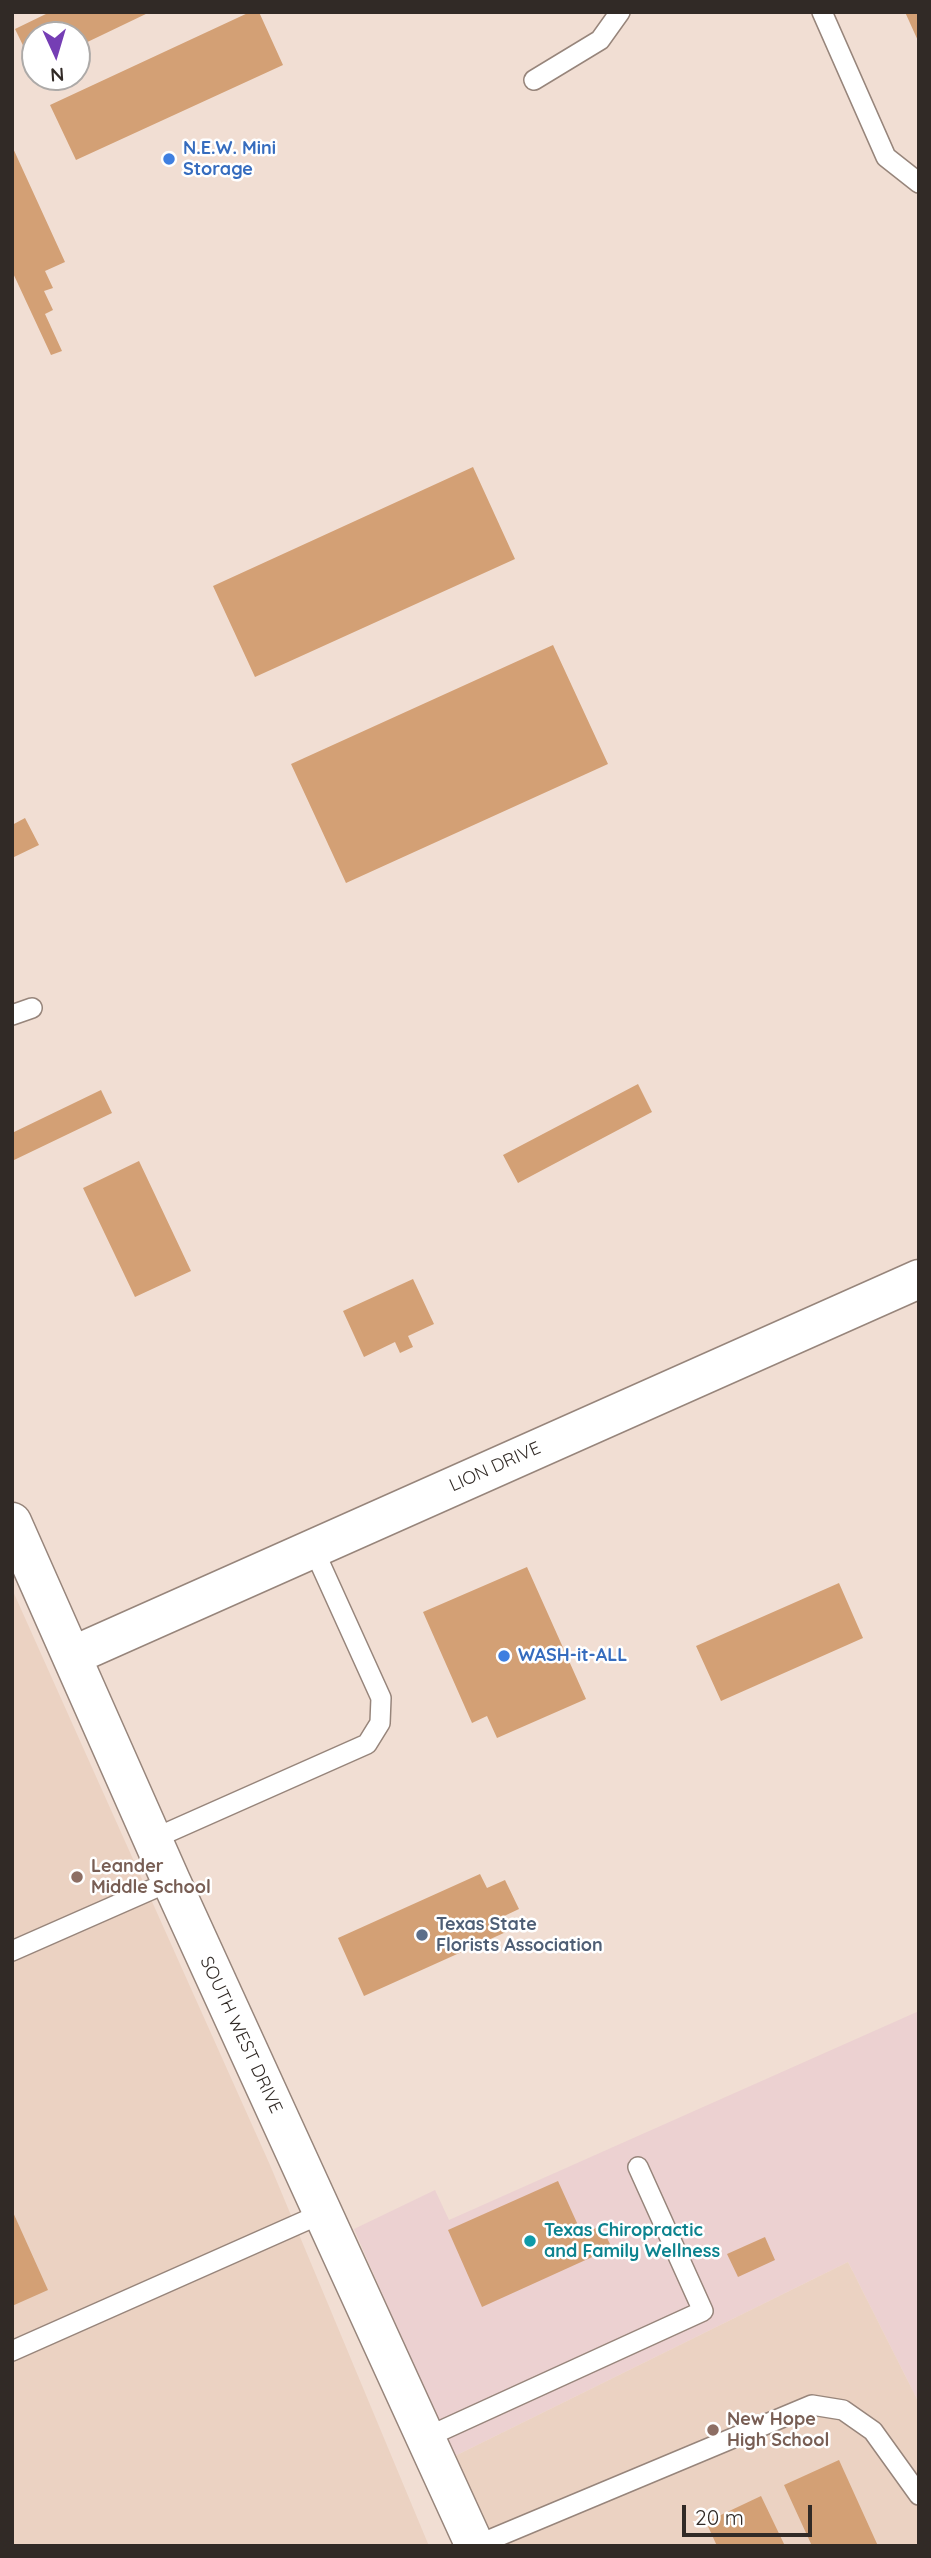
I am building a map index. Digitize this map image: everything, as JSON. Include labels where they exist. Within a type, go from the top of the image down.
[{"type":"street","name":"LION DRIVE","points":[[72,1656],[919,1279]]},
{"type":"street","name":"SOUTH WEST DRIVE","points":[[12,1522],[170,1881],[475,2546]]},
{"type":"lane","points":[[534,80],[600,40],[620,12]]},
{"type":"lane","points":[[822,12],[886,157],[919,183]]},
{"type":"lane","points":[[12,1016],[32,1008]]},
{"type":"lane","points":[[153,1839],[354,1751],[367,1744],[380,1723],[381,1698],[313,1548]]},
{"type":"lane","points":[[12,1951],[170,1881]]},
{"type":"lane","points":[[425,2438],[703,2311],[638,2167]]},
{"type":"lane","points":[[12,2351],[323,2213]]},
{"type":"lane","points":[[475,2546],[812,2405],[843,2410],[873,2431],[919,2495]]},
{"type":"shaded area","name":"Leander Middle School","points":[[12,1589],[270,2165],[429,2546],[12,2546]]},
{"type":"shaded area","points":[[919,2011],[919,2403],[848,2262],[453,2457],[354,2229],[435,2190],[449,2220]]},
{"type":"shaded area","name":"New Hope High School","points":[[848,2262],[919,2403],[919,2546],[498,2546],[453,2457]]},
{"type":"building","points":[[50,12],[150,12],[91,40],[91,21],[31,21]]},
{"type":"building","points":[[250,12],[259,12],[283,65],[76,160],[50,105],[80,91],[91,91],[91,86]]},
{"type":"building","points":[[905,12],[919,12],[919,43]]},
{"type":"building","points":[[21,26],[21,41],[15,29]]},
{"type":"building","points":[[12,146],[65,262],[45,271],[53,288],[44,291],[53,310],[45,314],[62,351],[51,355],[12,271]]},
{"type":"building","points":[[473,467],[515,559],[255,677],[213,586]]},
{"type":"building","points":[[553,645],[608,764],[346,883],[291,764]]},
{"type":"building","points":[[25,818],[39,845],[12,858],[12,825]]},
{"type":"building","points":[[638,1084],[652,1112],[518,1183],[503,1155]]},
{"type":"building","points":[[101,1090],[112,1113],[12,1161],[12,1133]]},
{"type":"building","points":[[139,1161],[191,1271],[135,1297],[83,1188]]},
{"type":"building","points":[[413,1279],[434,1324],[408,1336],[413,1347],[400,1353],[395,1342],[364,1357],[343,1311]]},
{"type":"building","name":"WASH-it-ALL","points":[[527,1567],[586,1699],[497,1738],[487,1716],[472,1723],[423,1612]]},
{"type":"building","points":[[839,1583],[863,1638],[721,1701],[696,1646]]},
{"type":"building","name":"Texas State Florists Association","points":[[480,1874],[487,1888],[505,1880],[519,1909],[500,1918],[506,1932],[364,1996],[338,1938]]},
{"type":"building","name":"Texas Chiropractic and Family Wellness","points":[[558,2181],[582,2234],[601,2226],[612,2248],[482,2307],[448,2230]]},
{"type":"building","points":[[12,2210],[48,2290],[12,2306]]},
{"type":"building","points":[[765,2237],[775,2260],[738,2277],[727,2254]]},
{"type":"building","points":[[839,2460],[878,2546],[812,2546],[784,2485]]},
{"type":"building","points":[[761,2496],[785,2546],[717,2546],[706,2522]]},
{"type":"place","name":"N.E.W. Mini Storage","points":[[169,159]]},
{"type":"place","name":"WASH-it-ALL","points":[[504,1656]]},
{"type":"place","name":"Leander Middle School","points":[[77,1877]]},
{"type":"place","name":"Texas State Florists Association","points":[[422,1935]]},
{"type":"place","name":"Texas Chiropractic and Family Wellness","points":[[530,2241]]},
{"type":"place","name":"New Hope High School","points":[[713,2430]]}]
